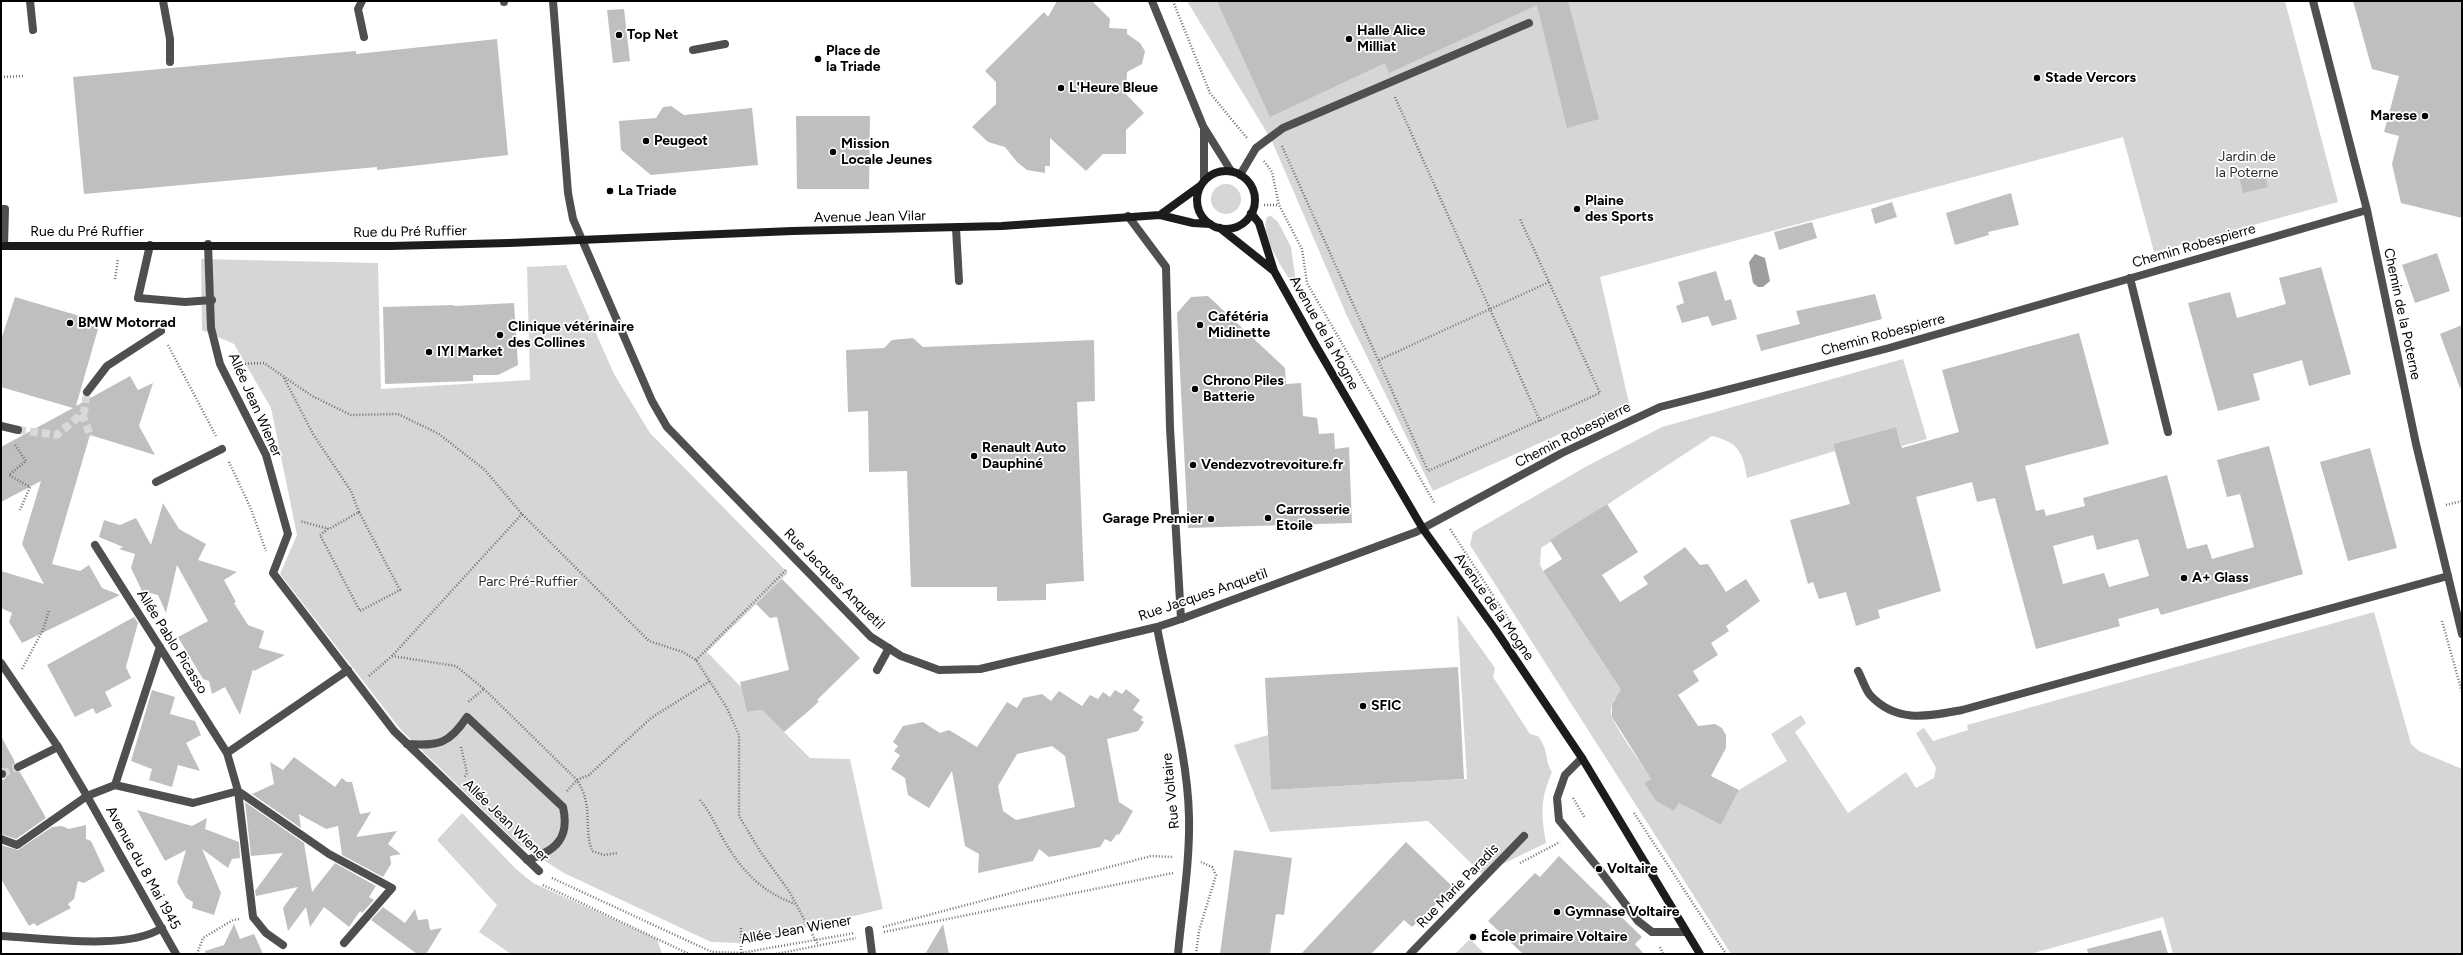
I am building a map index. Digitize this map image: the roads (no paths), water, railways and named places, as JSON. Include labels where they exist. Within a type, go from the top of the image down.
[{"type":"main road","points":[[1160,215],[1202,183],[1222,171],[1232,171],[1240,175],[1252,188],[1253,209],[1238,226],[1219,228],[1210,224],[1199,211],[1197,194],[1202,183]]},
{"type":"main road","name":"Avenue de la Mogne","points":[[1253,209],[1274,271],[1423,529],[1495,629],[1582,758],[1700,954]]},
{"type":"main road","name":"Avenue Jean Vilar","points":[[580,239],[956,228],[1160,215],[1193,223],[1210,224]]},
{"type":"main road","name":"Avenue de la Mogne","points":[[1219,228],[1274,271]]},
{"type":"main road","name":"Rue du Pré Ruffier","points":[[3,246],[208,244],[391,246],[580,239]]},
{"type":"street","points":[[30,1],[33,30]]},
{"type":"street","points":[[163,1],[170,39],[170,62]]},
{"type":"street","points":[[362,1],[358,9],[364,37]]},
{"type":"street","points":[[553,1],[568,193],[573,219],[580,239]]},
{"type":"street","points":[[1152,1],[1203,126],[1232,171]]},
{"type":"street","name":"Chemin de la Poterne","points":[[2313,1],[2367,210],[2416,444],[2462,634]]},
{"type":"street","points":[[1240,175],[1256,148],[1277,134],[1283,128],[1529,23]]},
{"type":"street","points":[[693,50],[725,44]]},
{"type":"street","points":[[1202,183],[1206,148],[1203,126]]},
{"type":"street","points":[[1,209],[5,208],[3,246]]},
{"type":"street","name":"Chemin Robespierre","points":[[1423,529],[1562,453],[1660,407],[1889,348],[2367,210]]},
{"type":"street","points":[[1128,216],[1166,267],[1170,428],[1181,619]]},
{"type":"street","points":[[956,228],[959,281]]},
{"type":"street","name":"Rue Jacques Anquetil","points":[[580,239],[636,368],[667,427],[871,637],[901,656],[939,670],[980,669],[1157,628],[1423,529]]},
{"type":"street","name":"Allée Jean Wiener","points":[[208,244],[212,300],[211,328],[220,364],[266,455],[288,534],[273,572],[394,732],[539,871]]},
{"type":"street","points":[[150,245],[138,298],[185,302],[212,300]]},
{"type":"street","points":[[2130,278],[2168,432]]},
{"type":"street","points":[[87,392],[107,366],[160,332]]},
{"type":"street","points":[[1,426],[18,430]]},
{"type":"street","points":[[156,482],[222,449]]},
{"type":"street","name":"Allée Pablo Picasso","points":[[95,545],[227,753],[238,792],[253,917],[266,933],[283,945]]},
{"type":"street","points":[[1858,671],[1870,695],[1891,712],[1921,717],[1962,710],[2448,576]]},
{"type":"street","name":"Rue Voltaire","points":[[1157,628],[1184,767],[1189,816],[1188,859],[1178,954]]},
{"type":"street","name":"Avenue du 8 Mai 1945","points":[[115,785],[160,647]]},
{"type":"street","points":[[877,670],[889,648]]},
{"type":"street","name":"Avenue du 8 Mai 1945","points":[[1,663],[58,747],[176,954]]},
{"type":"street","points":[[227,753],[348,670]]},
{"type":"street","points":[[407,744],[440,744],[458,730],[467,717],[563,806],[566,819],[564,836],[546,854],[527,860]]},
{"type":"street","points":[[18,767],[58,747]]},
{"type":"street","points":[[1582,758],[1565,775],[1557,798],[1559,820],[1638,921],[1652,932],[1686,932]]},
{"type":"street","points":[[1,839],[17,845],[87,796],[115,785],[193,803],[238,792],[329,854],[392,888],[344,943]]},
{"type":"street","name":"Rue Marie Paradis","points":[[1410,954],[1524,836]]},
{"type":"street","points":[[1,936],[120,942],[153,934],[162,928]]},
{"type":"street","points":[[869,933],[872,954]]},
{"type":"tunnel","points":[[18,430],[57,435],[84,412],[87,392]]},
{"type":"tunnel","points":[[82,414],[91,437]]},
{"type":"tunnel","points":[[2,774],[18,767]]},
{"type":"place","name":"Top Net","points":[[619,35]]},
{"type":"place","name":"Halle Alice Milliat","points":[[1349,39]]},
{"type":"place","name":"Place de la Triade","points":[[818,59]]},
{"type":"place","name":"Stade Vercors","points":[[2037,78]]},
{"type":"place","name":"L'Heure Bleue","points":[[1061,88]]},
{"type":"place","name":"Marese","points":[[2425,116]]},
{"type":"place","name":"Peugeot","points":[[646,141]]},
{"type":"place","name":"Mission Locale Jeunes","points":[[833,152]]},
{"type":"place","name":"La Triade","points":[[610,191]]},
{"type":"place","name":"Plaine des Sports","points":[[1577,209]]},
{"type":"place","name":"BMW Motorrad","points":[[70,323]]},
{"type":"place","name":"Cafétéria Midinette","points":[[1200,325]]},
{"type":"place","name":"Clinique vétérinaire des Collines","points":[[500,335]]},
{"type":"place","name":"IYI Market","points":[[429,352]]},
{"type":"place","name":"Chrono Piles Batterie","points":[[1195,389]]},
{"type":"place","name":"Renault Auto Dauphiné","points":[[974,456]]},
{"type":"place","name":"Vendezvotrevoiture.fr","points":[[1193,465]]},
{"type":"place","name":"Carrosserie Etoile","points":[[1268,518]]},
{"type":"place","name":"Garage Premier","points":[[1211,519]]},
{"type":"place","name":"A+ Glass","points":[[2184,578]]},
{"type":"place","name":"SFIC","points":[[1363,706]]},
{"type":"place","name":"Voltaire","points":[[1599,869]]},
{"type":"place","name":"Gymnase Voltaire","points":[[1557,912]]},
{"type":"place","name":"École primaire Voltaire","points":[[1473,937]]},
{"type":"park label","name":"Jardin de la Poterne","points":[[2247,166]]},
{"type":"park label","name":"Parc Pré-Ruffier","points":[[528,582]]}]
